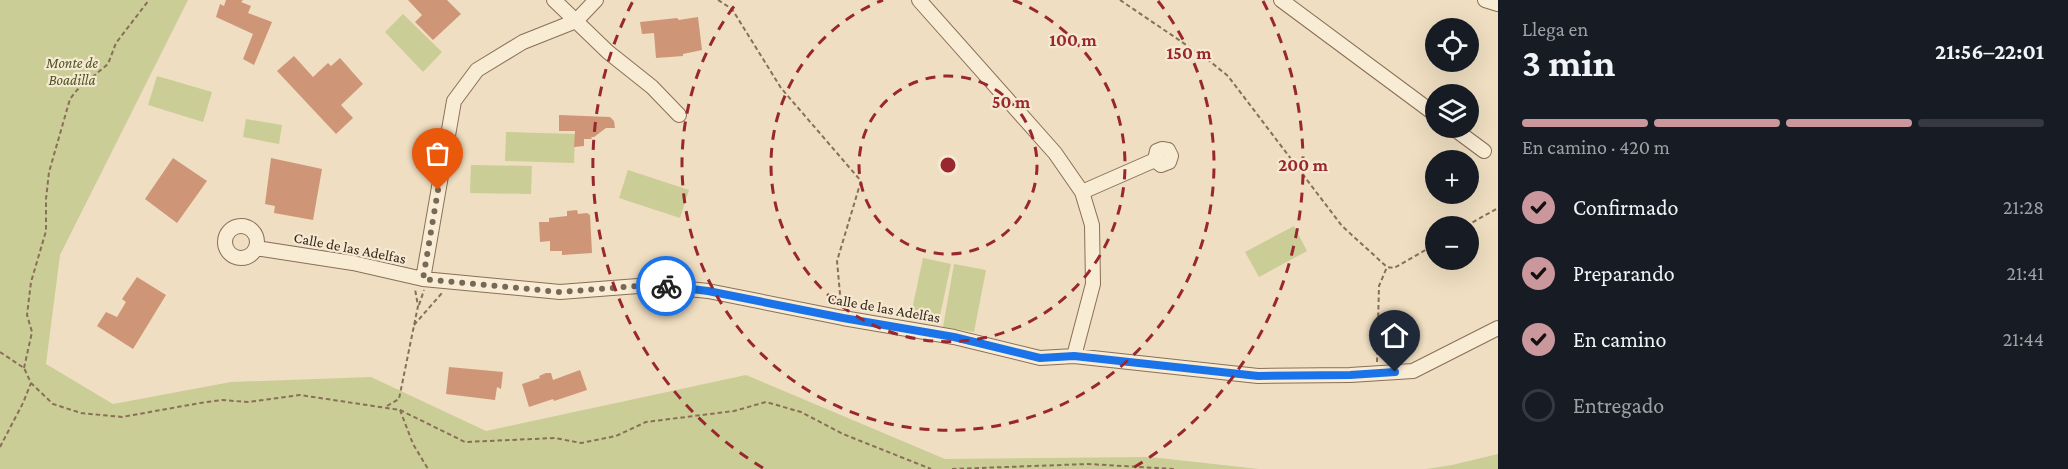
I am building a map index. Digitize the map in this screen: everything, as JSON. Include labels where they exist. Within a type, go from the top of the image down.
[{"type":"street","points":[[554,0],[608,52],[652,87],[679,115]]},
{"type":"street","points":[[419,278],[454,101],[477,70],[523,42],[576,21],[596,0]]},
{"type":"street","points":[[919,0],[1055,153],[1083,192],[1092,225],[1093,284],[1074,356]]},
{"type":"street","points":[[1281,0],[1425,107]]},
{"type":"street","points":[[1485,0],[1498,4]]},
{"type":"street","points":[[1466,138],[1484,151]]},
{"type":"street","points":[[1083,192],[1155,160]]},
{"type":"street","name":"Calle de las Adelfas","points":[[256,248],[452,282],[560,292],[651,285],[708,291],[954,337],[1040,358],[1074,356],[1258,376],[1377,374],[1413,371],[1498,328]]},
{"type":"path","points":[[24,368],[32,332],[27,315],[31,282],[46,231],[49,172],[70,99],[77,90],[108,64],[116,43],[149,0]]},
{"type":"path","points":[[718,0],[732,9],[781,88],[861,181],[837,261],[843,318]]},
{"type":"path","points":[[1120,0],[1207,59],[1228,76],[1342,226],[1387,267],[1394,268],[1425,250]]},
{"type":"path","points":[[1479,219],[1498,208]]},
{"type":"path","points":[[1377,374],[1379,286],[1387,267]]},
{"type":"path","points":[[386,407],[399,399],[418,306],[416,301],[419,278]]},
{"type":"path","points":[[414,325],[452,282]]},
{"type":"path","points":[[0,352],[24,368],[31,383],[53,404],[81,413],[122,417],[222,400],[248,402],[300,395],[400,410],[465,442],[555,438],[580,443],[616,436],[646,422],[734,411],[766,402],[801,412],[843,434],[931,469]]},
{"type":"path","points":[[0,447],[31,383]]},
{"type":"path","points":[[400,410],[413,444],[428,469]]},
{"type":"path","points":[[952,469],[1088,464],[1174,469]]},
{"type":"green space","name":"Monte de Boadilla","points":[[0,0],[188,0],[60,255],[46,364],[113,404],[231,382],[371,377],[486,431],[746,375],[945,459],[1150,457],[1259,469],[0,469]]},
{"type":"green space","points":[[403,14],[442,52],[423,72],[385,32]]},
{"type":"green space","points":[[157,76],[212,92],[203,122],[148,105]]},
{"type":"green space","points":[[246,119],[282,125],[279,144],[243,137]]},
{"type":"green space","points":[[506,132],[575,134],[574,163],[505,161]]},
{"type":"green space","points":[[471,165],[532,166],[531,194],[470,193]]},
{"type":"green space","points":[[628,170],[689,190],[680,218],[619,198]]},
{"type":"green space","points":[[1294,226],[1307,251],[1259,277],[1245,252]]},
{"type":"green space","points":[[923,258],[951,264],[938,325],[910,319]]},
{"type":"green space","points":[[954,264],[986,270],[974,332],[943,327]]},
{"type":"green space","points":[[1498,454],[1498,469],[1426,469],[1452,465]]},
{"type":"building","points":[[226,0],[243,0],[241,2],[251,6],[248,13],[272,22],[254,65],[243,59],[253,34],[216,17],[220,4],[224,6]]},
{"type":"building","points":[[408,0],[447,0],[461,14],[433,40],[415,22],[422,15]]},
{"type":"building","points":[[698,17],[702,50],[683,54],[683,56],[656,58],[654,33],[642,34],[640,22]]},
{"type":"building","points":[[294,56],[313,77],[328,63],[331,66],[340,58],[363,84],[341,105],[353,118],[336,134],[277,71]]},
{"type":"building","points":[[559,115],[610,117],[614,121],[615,128],[606,128],[591,137],[592,139],[584,139],[584,146],[574,147],[575,131],[559,131]]},
{"type":"building","points":[[173,158],[207,181],[177,223],[145,199]]},
{"type":"building","points":[[271,158],[322,169],[313,220],[274,213],[275,206],[265,204]]},
{"type":"building","points":[[577,210],[578,214],[590,215],[592,253],[562,255],[562,251],[550,251],[550,241],[540,242],[539,222],[549,222],[549,218],[567,216],[567,211]]},
{"type":"building","points":[[137,277],[166,295],[133,349],[97,326],[106,312],[117,317],[126,302],[122,299]]},
{"type":"building","points":[[449,367],[503,372],[501,389],[497,387],[495,400],[446,394]]},
{"type":"building","points":[[580,370],[587,390],[529,407],[522,384],[540,378],[539,376],[546,373],[551,373],[553,380]]},
{"type":"way so far","points":[[438,190],[423,279],[560,292],[651,285],[666,286]]},
{"type":"route","points":[[666,286],[708,291],[954,337],[1040,358],[1074,356],[1258,376],[1395,372]]}]
